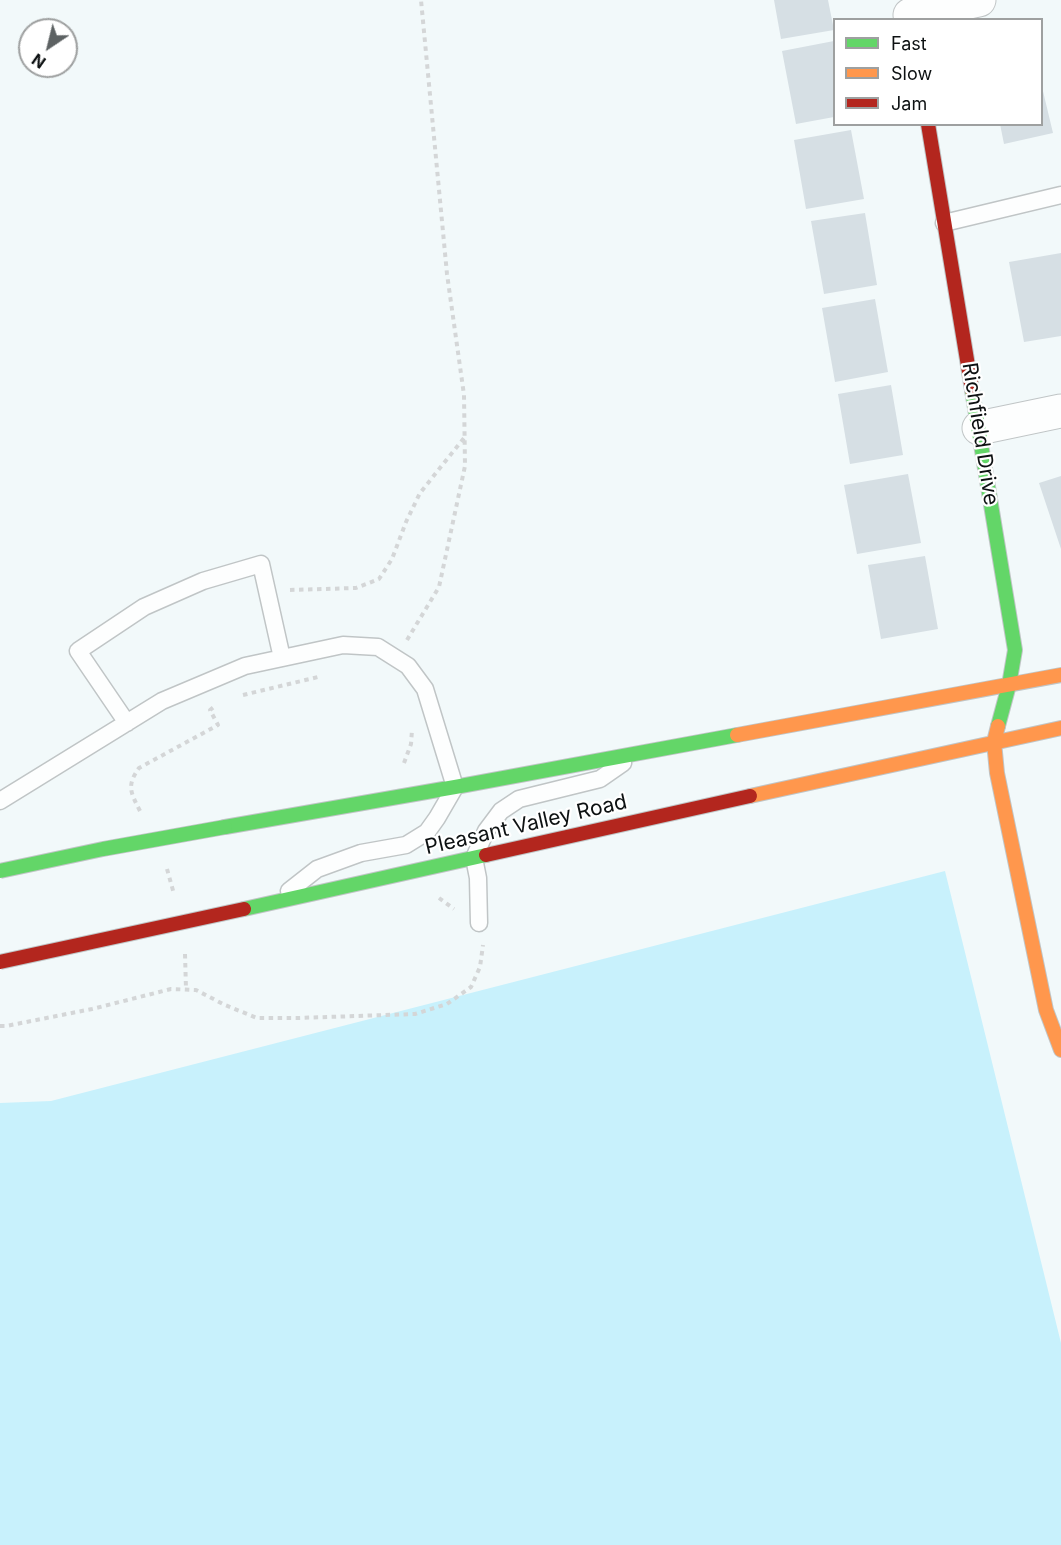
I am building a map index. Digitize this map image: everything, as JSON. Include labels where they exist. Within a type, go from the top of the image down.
[{"type":"main road","name":"Richfield Drive","points":[[928,126],[1015,650],[1009,686],[994,742]]},
{"type":"main road","points":[[0,871],[103,849],[455,787],[1061,675]]},
{"type":"main road","name":"Pleasant Valley Road","points":[[0,962],[1061,729]]},
{"type":"main road","points":[[994,742],[997,774],[1046,1010],[1061,1050]]},
{"type":"street","points":[[910,11],[979,0]]},
{"type":"street","points":[[979,428],[1061,411]]},
{"type":"lane","points":[[944,223],[1061,195]]},
{"type":"lane","points":[[127,723],[78,651],[144,607],[203,581],[261,564],[282,658]]},
{"type":"lane","points":[[0,801],[162,701],[245,666],[343,645],[378,647],[408,666],[425,689],[455,787],[427,832],[406,844],[361,853],[317,869],[277,902]]},
{"type":"lane","points":[[480,924],[478,878],[474,858],[486,831],[501,812],[519,799],[600,779],[639,753]]},
{"type":"path","points":[[396,659],[439,586],[465,466],[464,395],[447,274],[421,0]]},
{"type":"path","points":[[267,591],[356,588],[379,579],[392,559],[420,493],[465,438]]},
{"type":"path","points":[[232,697],[318,677]]},
{"type":"path","points":[[140,812],[130,790],[132,778],[139,768],[218,725],[210,710],[222,700]]},
{"type":"path","points":[[403,766],[411,744],[413,723]]},
{"type":"path","points":[[165,865],[174,896]]},
{"type":"path","points":[[0,1026],[92,1009],[171,989],[196,990],[257,1018],[415,1014],[447,1004],[471,987],[480,967],[483,940],[480,924]]},
{"type":"path","points":[[185,952],[186,990]]},
{"type":"shaded area","points":[[945,871],[1061,1343],[1061,1545],[0,1545],[0,1103],[51,1101]]},
{"type":"building","points":[[774,0],[828,0],[833,30],[781,39]]},
{"type":"building","points":[[833,41],[833,117],[796,124],[782,51]]},
{"type":"building","points":[[1043,91],[1053,133],[1004,144],[1000,126],[1043,126]]},
{"type":"building","points":[[851,130],[864,199],[806,209],[794,140]]},
{"type":"building","points":[[865,213],[877,285],[824,294],[811,221]]},
{"type":"building","points":[[1061,253],[1061,336],[1024,342],[1009,262]]},
{"type":"building","points":[[875,299],[888,372],[835,382],[822,308]]},
{"type":"building","points":[[891,385],[903,455],[850,464],[838,394]]},
{"type":"building","points":[[908,474],[921,543],[857,554],[844,485]]},
{"type":"building","points":[[1061,476],[1061,549],[1039,483]]},
{"type":"building","points":[[925,556],[938,629],[881,639],[868,565]]},
{"type":"traffic: fast","points":[[972,390],[1015,650],[998,726]]},
{"type":"traffic: fast","points":[[225,827],[737,735]]},
{"type":"traffic: fast","points":[[0,871],[103,849],[225,827]]},
{"type":"traffic: fast","points":[[244,909],[486,855]]},
{"type":"traffic: slow","points":[[737,735],[1061,675]]},
{"type":"traffic: slow","points":[[998,726],[994,742],[997,773],[1046,1010],[1061,1050]]},
{"type":"traffic: slow","points":[[750,796],[1061,728]]},
{"type":"traffic: jam","points":[[928,126],[972,390]]},
{"type":"traffic: jam","points":[[486,855],[750,796]]},
{"type":"traffic: jam","points":[[0,962],[244,909]]}]
